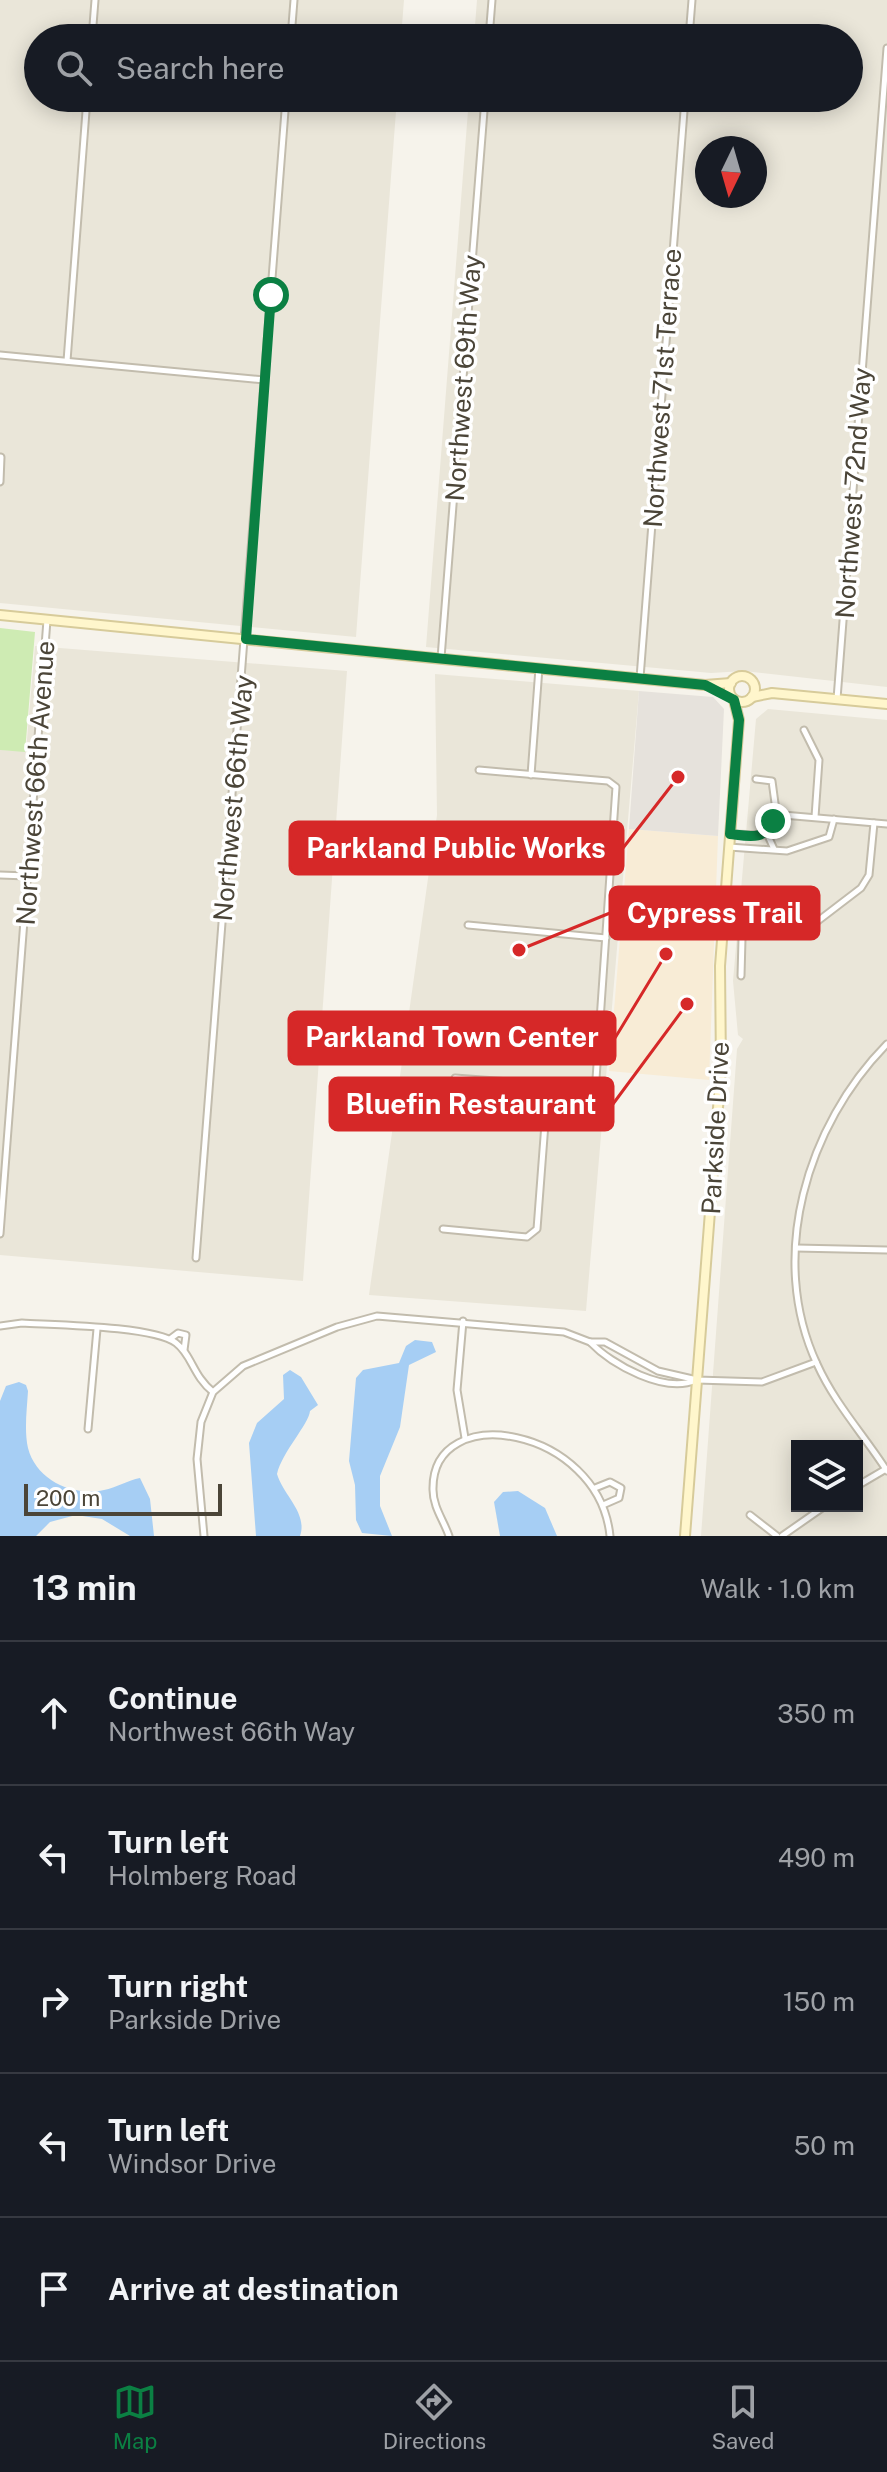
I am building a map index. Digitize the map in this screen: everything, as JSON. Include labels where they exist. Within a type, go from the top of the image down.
[{"type":"street","points":[[93,24],[95,0]]},
{"type":"street","points":[[292,24],[294,0]]},
{"type":"street","points":[[490,24],[492,0]]},
{"type":"street","points":[[690,24],[692,0]]},
{"type":"street","name":"Northwest 72nd Way","points":[[837,699],[887,48]]},
{"type":"street","points":[[67,361],[86,112]]},
{"type":"street","name":"Northwest 66th Way","points":[[196,1258],[285,112]]},
{"type":"street","name":"Northwest 69th Way","points":[[441,658],[484,112]]},
{"type":"street","name":"Northwest 71st Terrace","points":[[640,678],[684,112]]},
{"type":"street","points":[[0,355],[264,380]]},
{"type":"street","points":[[0,482],[1,457]]},
{"type":"street","points":[[0,615],[705,685],[731,683],[740,677],[772,693],[887,704]]},
{"type":"street","name":"Northwest 66th Avenue","points":[[0,1234],[47,620]]},
{"type":"street","points":[[531,775],[539,668]]},
{"type":"street","name":"Parkside Drive","points":[[685,1536],[721,1069],[720,966],[739,720],[731,683]]},
{"type":"street","name":"Parkside Drive","points":[[739,720],[750,699],[753,684]]},
{"type":"street","points":[[705,685],[733,698],[750,699],[772,693]]},
{"type":"street","points":[[804,730],[819,760],[815,817]]},
{"type":"street","points":[[455,1078],[588,1088],[593,1085],[606,938],[616,787],[608,781],[479,770]]},
{"type":"street","points":[[756,779],[772,781],[777,818]]},
{"type":"street","points":[[730,834],[756,837],[783,815],[887,824]]},
{"type":"street","points":[[729,847],[787,851],[824,841],[832,833],[834,818]]},
{"type":"street","points":[[741,976],[742,939],[747,926],[810,927],[861,888],[869,875],[874,823]]},
{"type":"street","points":[[771,827],[770,844],[775,850]]},
{"type":"street","points":[[0,875],[27,876]]},
{"type":"street","points":[[468,925],[606,938]]},
{"type":"street","points":[[863,1483],[886,1470],[834,1397],[816,1362],[799,1305],[796,1248],[798,1215],[815,1157],[842,1102],[887,1044]]},
{"type":"street","points":[[443,1229],[527,1237],[537,1229],[548,1084]]},
{"type":"street","points":[[796,1248],[887,1250]]},
{"type":"street","points":[[204,1536],[198,1439],[213,1392],[243,1366],[363,1318],[395,1315],[564,1332],[590,1342],[608,1358],[663,1381],[686,1384],[697,1380]]},
{"type":"street","points":[[463,1321],[457,1390],[465,1438]]},
{"type":"street","points":[[0,1326],[22,1323],[158,1334],[170,1339],[183,1351],[200,1382],[213,1392]]},
{"type":"street","points":[[88,1429],[97,1329]]},
{"type":"street","points":[[170,1339],[178,1333],[186,1335],[183,1351]]},
{"type":"street","points":[[590,1342],[605,1342],[658,1371],[697,1380],[762,1382],[816,1362]]},
{"type":"street","points":[[608,1358],[614,1347]]},
{"type":"street","points":[[629,1368],[633,1358]]},
{"type":"street","points":[[449,1536],[436,1507],[433,1480],[444,1455],[465,1438],[495,1437],[545,1446],[563,1455],[595,1488],[603,1505],[610,1536]]},
{"type":"street","points":[[595,1488],[610,1482],[621,1488],[619,1498],[603,1505]]},
{"type":"street","points":[[750,1515],[780,1536],[816,1512]]},
{"type":"shaded area","points":[[0,0],[404,0],[402,24],[24,24],[24,112],[396,112],[356,637],[0,603]]},
{"type":"shaded area","points":[[477,0],[887,0],[887,687],[744,671],[711,673],[426,647],[468,112],[863,112],[863,24],[475,24]]},
{"type":"shaded area","points":[[35,646],[347,671],[303,1281],[0,1255],[0,750],[26,751]]},
{"type":"shaded area","points":[[435,674],[639,691],[586,1311],[369,1295],[437,815]]},
{"type":"shaded area","points":[[639,691],[713,697],[724,709],[718,836],[629,829]]},
{"type":"shaded area","points":[[768,709],[887,720],[887,1536],[701,1536],[737,1049],[743,1039],[738,1035],[733,981],[756,719]]},
{"type":"shaded area","points":[[629,829],[718,836],[709,1080],[609,1071]]},
{"type":"green space","points":[[0,628],[35,632],[25,752],[0,750]]},
{"type":"water","points":[[415,1340],[432,1342],[436,1352],[409,1365],[400,1427],[380,1476],[380,1506],[392,1536],[362,1533],[356,1520],[355,1485],[349,1461],[356,1378],[363,1370],[399,1363],[406,1346]]},
{"type":"water","points":[[290,1370],[301,1377],[318,1405],[310,1411],[277,1474],[298,1512],[302,1528],[300,1536],[256,1536],[249,1443],[257,1423],[284,1399],[283,1375]]},
{"type":"water","points":[[19,1382],[26,1385],[28,1391],[27,1441],[32,1459],[39,1469],[57,1484],[80,1491],[104,1490],[140,1478],[150,1499],[154,1536],[130,1536],[102,1519],[76,1515],[50,1522],[36,1536],[0,1536],[0,1401],[6,1386]]},
{"type":"water","points":[[518,1491],[545,1508],[557,1536],[500,1536],[494,1502],[503,1492]]},
{"type":"place","name":"Parkland Public Works","points":[[678,777]]},
{"type":"place","name":"Cypress Trail","points":[[519,950]]},
{"type":"place","name":"Parkland Town Center","points":[[666,954]]},
{"type":"place","name":"Bluefin Restaurant","points":[[687,1004]]},
{"type":"route","points":[[271,295],[246,639],[705,685],[734,700],[739,720],[730,834],[763,835],[773,821]]}]
